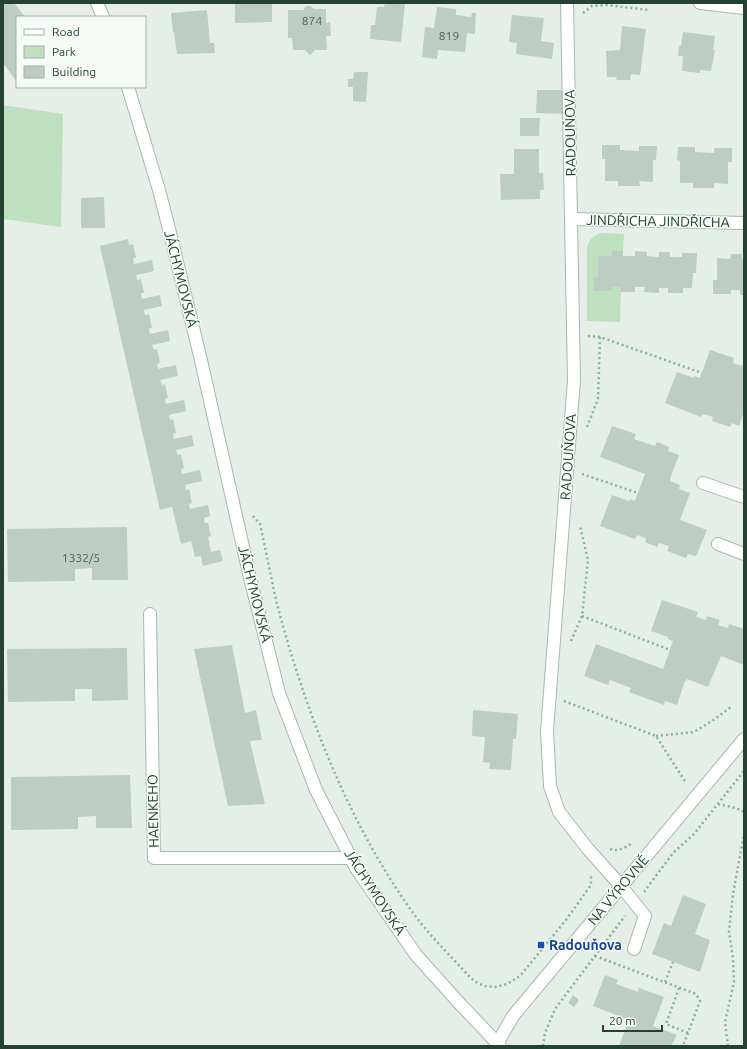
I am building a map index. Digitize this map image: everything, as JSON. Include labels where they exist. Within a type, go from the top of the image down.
[{"type":"street","points":[[97,3],[103,16]]},
{"type":"street","name":"RADOUŇOVA","points":[[567,3],[574,380],[547,732],[550,786],[559,812],[588,849],[645,916],[634,949]]},
{"type":"street","points":[[700,3],[744,8]]},
{"type":"street","name":"JÁCHYMOVSKÁ","points":[[128,88],[159,190],[170,233],[202,364],[250,578],[279,693],[316,790],[356,868],[416,955],[499,1045]]},
{"type":"street","name":"JINDŘICHA JINDŘICHA","points":[[571,219],[744,223]]},
{"type":"street","points":[[703,483],[744,497]]},
{"type":"street","points":[[718,544],[744,554]]},
{"type":"street","name":"HAENKEHO","points":[[150,614],[154,858],[352,858]]},
{"type":"street","name":"NA VÝROVNĚ","points":[[499,1045],[512,1016],[744,739]]},
{"type":"path","points":[[592,6],[606,5],[649,10]]},
{"type":"path","points":[[587,427],[598,399],[600,337],[702,373]]},
{"type":"path","points":[[577,473],[638,493]]},
{"type":"path","points":[[251,514],[260,524],[278,604],[309,709],[338,779],[366,838],[411,911],[466,973],[474,981],[484,986],[495,987],[507,984],[520,976],[566,920],[591,885],[591,870]]},
{"type":"path","points":[[569,647],[582,616],[588,560],[578,519]]},
{"type":"path","points":[[582,616],[670,650]]},
{"type":"path","points":[[562,708],[562,700],[656,736],[694,732],[731,707]]},
{"type":"path","points":[[656,736],[686,783]]},
{"type":"path","points":[[718,804],[736,808],[744,812]]},
{"type":"path","points":[[728,1046],[725,1022],[734,982],[733,959],[729,931],[733,894],[744,834]]},
{"type":"path","points":[[604,847],[614,850],[627,848],[633,842]]},
{"type":"path","points":[[595,956],[696,994],[700,1001],[683,1046]]},
{"type":"path","points":[[665,982],[673,962]]},
{"type":"path","points":[[679,988],[666,1024],[688,1033]]},
{"type":"path","points":[[543,1046],[545,1033]]},
{"type":"green space","points":[[3,105],[63,114],[61,227],[3,219]]},
{"type":"green space","points":[[602,233],[624,234],[623,251],[612,251],[612,256],[598,255],[598,277],[595,291],[612,291],[612,287],[621,287],[620,322],[587,321],[587,248],[592,238]]},
{"type":"building","points":[[3,3],[14,3],[24,16],[16,16],[16,81],[3,63]]},
{"type":"building","points":[[235,3],[272,4],[272,22],[235,23]]},
{"type":"building","points":[[385,3],[405,4],[401,42],[370,39],[371,25],[375,25],[377,7],[384,7]]},
{"type":"building","points":[[306,6],[311,6],[314,9],[326,9],[326,23],[330,22],[331,36],[326,36],[327,50],[315,50],[310,55],[305,50],[293,50],[292,38],[288,38],[288,10],[303,10]]},
{"type":"building","points":[[437,7],[456,9],[456,15],[471,17],[472,13],[476,13],[475,34],[467,33],[465,52],[438,50],[437,59],[422,57],[425,27],[434,28]]},
{"type":"building","points":[[207,10],[210,43],[214,43],[215,53],[177,54],[171,13]]},
{"type":"building","points":[[512,15],[544,18],[541,41],[554,43],[552,59],[516,54],[517,43],[509,42]]},
{"type":"building","points":[[622,26],[646,29],[640,75],[631,74],[630,80],[616,80],[617,77],[607,77],[606,51],[620,50]]},
{"type":"building","points":[[683,32],[715,36],[713,50],[715,50],[711,71],[700,70],[700,73],[682,71],[683,56],[678,56]]},
{"type":"building","points":[[354,72],[368,72],[366,102],[353,101],[353,87],[348,87],[348,79],[353,79]]},
{"type":"building","points":[[537,90],[562,90],[563,114],[536,113]]},
{"type":"building","points":[[520,118],[540,118],[539,136],[520,136]]},
{"type":"building","points":[[602,145],[620,145],[620,150],[639,151],[639,146],[657,146],[656,160],[653,160],[653,182],[639,181],[640,186],[618,186],[618,181],[605,181],[605,159],[602,159]]},
{"type":"building","points":[[678,147],[695,147],[695,152],[714,153],[714,148],[732,148],[732,162],[728,162],[728,184],[714,183],[714,188],[693,188],[693,183],[680,183],[680,161],[677,160]]},
{"type":"building","points":[[514,149],[539,149],[539,173],[543,173],[544,190],[540,190],[540,199],[501,200],[500,174],[514,174]]},
{"type":"building","points":[[104,197],[105,228],[81,228],[81,198]]},
{"type":"building","points":[[128,239],[129,245],[133,244],[136,258],[133,258],[134,264],[152,260],[154,271],[136,275],[137,280],[141,279],[144,293],[141,293],[142,299],[160,295],[162,306],[144,310],[145,315],[149,314],[152,328],[149,328],[150,334],[168,330],[170,341],[152,345],[154,350],[157,349],[160,363],[157,364],[158,369],[176,365],[178,376],[160,380],[162,385],[165,384],[168,398],[165,399],[166,404],[184,400],[186,411],[169,415],[170,420],[173,419],[176,433],[173,434],[174,439],[192,435],[194,446],[176,450],[178,455],[181,454],[184,468],[181,469],[182,474],[200,470],[202,481],[185,485],[186,490],[189,489],[192,503],[189,504],[190,509],[208,505],[210,516],[204,518],[205,523],[208,523],[211,536],[208,537],[211,552],[220,550],[223,561],[203,566],[201,556],[195,557],[191,541],[181,544],[172,507],[160,510],[100,246]]},
{"type":"building","points":[[612,251],[623,251],[623,256],[635,256],[635,251],[647,252],[647,256],[659,257],[659,252],[670,252],[670,257],[682,257],[682,253],[697,253],[696,273],[693,273],[692,288],[683,288],[683,293],[668,293],[668,288],[659,288],[659,293],[644,292],[645,287],[635,287],[635,292],[621,292],[621,287],[612,287],[612,291],[594,291],[594,277],[598,277],[598,255],[612,256]]},
{"type":"building","points":[[731,254],[742,254],[742,259],[744,259],[744,295],[740,295],[740,290],[731,290],[731,294],[713,294],[713,280],[717,280],[717,258],[730,259]]},
{"type":"building","points":[[710,350],[734,358],[733,363],[742,366],[744,363],[744,411],[739,426],[732,423],[730,427],[712,421],[713,417],[703,414],[701,417],[665,403],[677,372],[694,378],[694,376],[700,378]]},
{"type":"building","points":[[612,426],[636,434],[634,439],[655,446],[657,442],[669,447],[668,451],[679,455],[670,481],[680,485],[679,489],[690,493],[680,520],[707,530],[696,556],[688,554],[686,558],[667,551],[669,546],[659,543],[657,547],[645,542],[646,538],[637,535],[635,539],[600,526],[612,495],[629,501],[630,499],[635,501],[645,474],[600,457]]},
{"type":"building","points":[[127,527],[128,580],[92,580],[92,568],[75,569],[75,581],[8,582],[7,529]]},
{"type":"building","points":[[662,600],[698,612],[696,617],[706,620],[707,616],[720,620],[718,625],[728,628],[729,624],[744,629],[744,665],[721,656],[708,687],[687,679],[677,705],[665,701],[664,705],[629,692],[631,688],[610,680],[608,685],[584,676],[596,644],[663,669],[673,641],[668,639],[668,637],[651,631]]},
{"type":"building","points":[[232,645],[245,713],[256,710],[262,740],[250,741],[265,804],[228,806],[194,649]]},
{"type":"building","points":[[127,648],[128,700],[92,701],[92,689],[75,689],[75,701],[8,702],[7,649]]},
{"type":"building","points":[[473,710],[518,714],[516,739],[513,739],[511,770],[489,769],[490,763],[483,762],[485,737],[472,736]]},
{"type":"building","points":[[130,775],[132,828],[96,828],[96,816],[78,817],[78,829],[11,830],[11,777]]},
{"type":"building","points":[[683,895],[706,904],[695,934],[710,940],[700,972],[652,954],[664,923],[671,926]]},
{"type":"building","points":[[605,975],[618,980],[616,984],[638,992],[639,988],[664,997],[653,1026],[677,1035],[671,1046],[619,1046],[629,1020],[593,1006]]},
{"type":"building","points":[[573,995],[579,1000],[574,1007],[568,1003]]},
{"type":"place","name":"Radouňova","points":[[541,945]]}]
